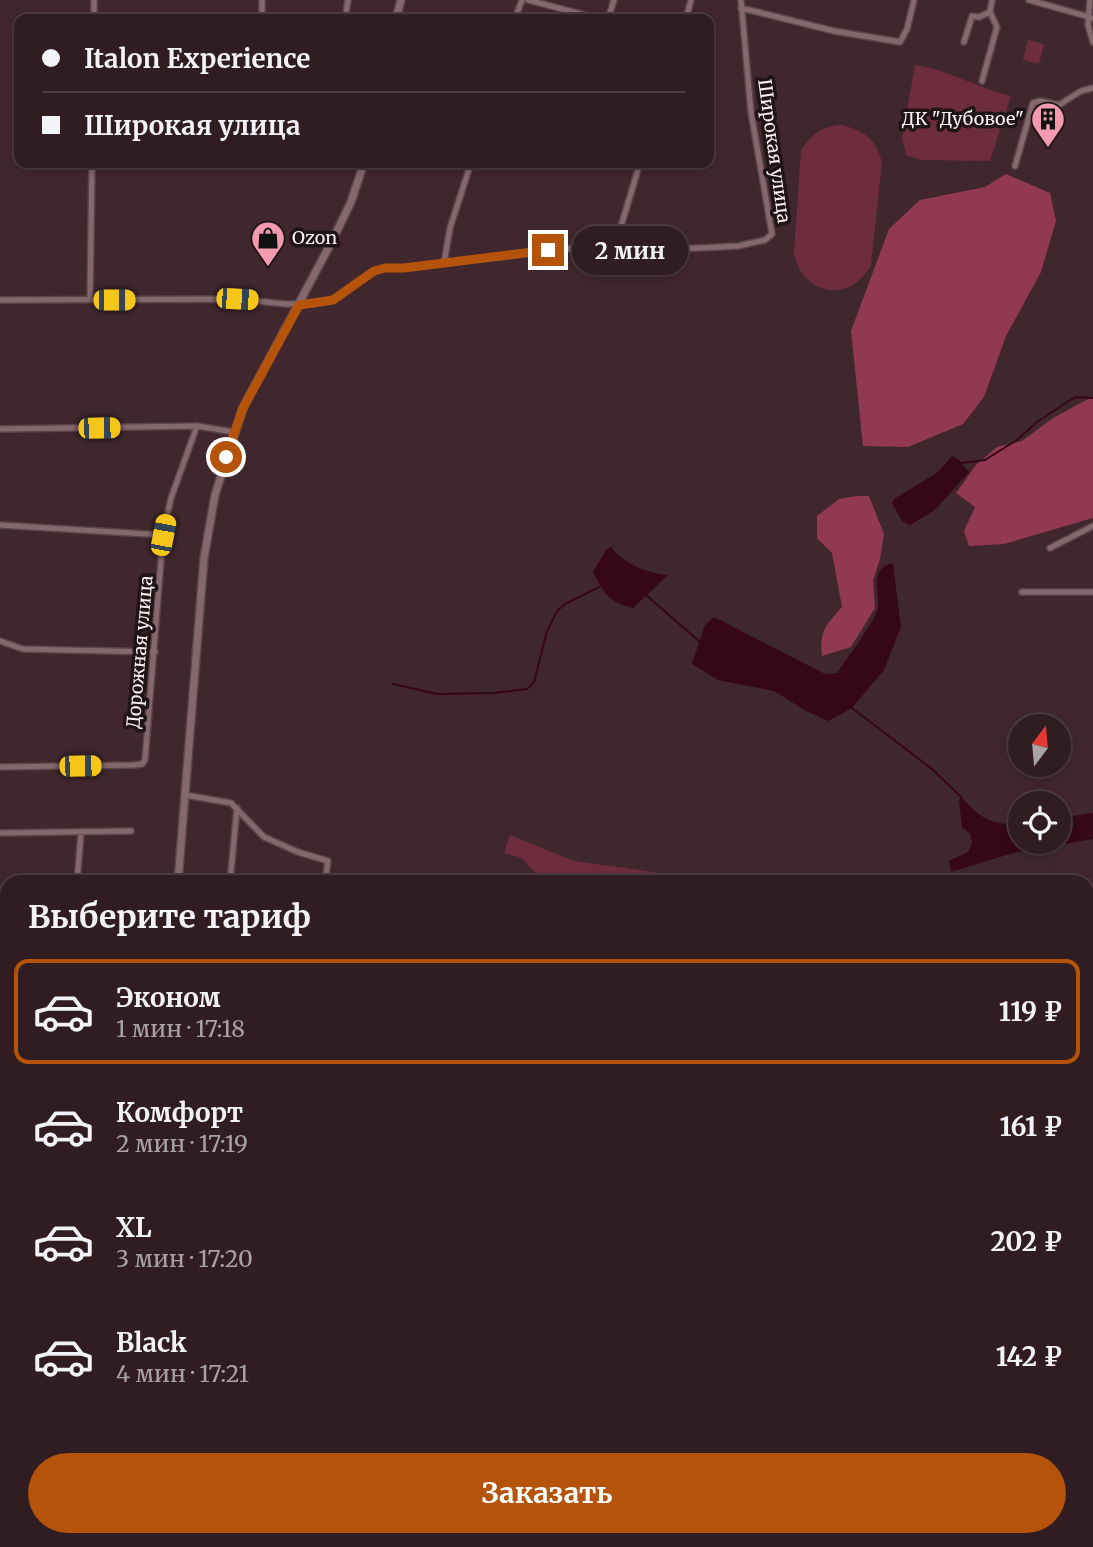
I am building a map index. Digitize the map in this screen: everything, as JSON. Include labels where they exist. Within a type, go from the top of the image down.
[{"type":"main road","points":[[179,875],[204,558],[215,495],[234,432],[258,378],[299,305],[351,202],[362,168]]},
{"type":"street","points":[[528,0],[581,14]]},
{"type":"street","name":"Широкая улица","points":[[0,300],[237,299],[299,305],[333,300],[374,271],[385,268],[616,243],[658,250],[738,246],[765,240],[772,234],[751,112],[741,0]]},
{"type":"street","points":[[741,8],[834,31],[900,42],[914,0]]},
{"type":"street","points":[[982,81],[997,26],[990,12],[992,0]]},
{"type":"street","points":[[1029,0],[1092,18]]},
{"type":"street","points":[[1090,0],[1088,8],[1092,18]]},
{"type":"street","points":[[964,42],[972,16],[979,17],[990,12]]},
{"type":"street","points":[[1092,18],[1088,25],[1093,42]]},
{"type":"street","points":[[1015,166],[1033,103],[1040,101],[1059,105],[1081,91],[1093,88]]},
{"type":"street","points":[[90,300],[92,168]]},
{"type":"street","points":[[444,263],[450,228],[469,168]]},
{"type":"street","points":[[616,243],[638,168]]},
{"type":"street","points":[[0,429],[197,426],[234,432]]},
{"type":"street","name":"Дорожная улица","points":[[0,767],[134,765],[142,764],[145,760],[163,535],[170,498],[197,426]]},
{"type":"street","points":[[0,525],[163,535]]},
{"type":"street","points":[[1050,548],[1093,526]]},
{"type":"street","points":[[1023,592],[1093,592]]},
{"type":"street","points":[[0,641],[23,649],[155,652]]},
{"type":"street","points":[[185,795],[231,803],[264,836],[298,852],[328,861],[326,875]]},
{"type":"street","points":[[231,875],[237,808]]},
{"type":"street","points":[[0,833],[131,831]]},
{"type":"street","points":[[77,875],[80,833]]},
{"type":"shaded area","points":[[1028,40],[1044,44],[1039,64],[1023,60]]},
{"type":"shaded area","points":[[915,65],[1011,96],[990,161],[921,160],[906,155],[902,138]]},
{"type":"shaded area","points":[[842,125],[869,138],[877,148],[882,163],[871,265],[851,286],[828,290],[806,279],[794,253],[801,151],[818,132]]},
{"type":"shaded area","points":[[1006,174],[1050,193],[1056,221],[1041,272],[1006,336],[984,397],[963,424],[908,447],[863,446],[851,331],[889,229],[920,200],[985,187]]},
{"type":"shaded area","points":[[1088,399],[1093,399],[1093,518],[1004,544],[969,546],[964,531],[975,507],[956,493],[976,465],[997,447],[1022,441],[1053,418]]},
{"type":"shaded area","points":[[952,456],[969,472],[935,510],[910,525],[902,521],[892,503],[894,499],[938,472]]},
{"type":"shaded area","points":[[869,496],[884,534],[873,580],[875,608],[851,647],[822,656],[825,629],[842,607],[832,553],[817,538],[817,516],[839,499]]},
{"type":"shaded area","points":[[611,547],[636,567],[668,575],[633,608],[612,600],[593,572],[606,550]]},
{"type":"shaded area","points":[[889,564],[893,564],[901,627],[884,670],[852,708],[828,721],[774,691],[718,680],[692,664],[705,625],[714,617],[825,674],[837,673],[876,614],[877,577]]},
{"type":"shaded area","points":[[961,797],[987,819],[1008,824],[1010,854],[951,872],[949,861],[968,852],[972,843],[970,834],[962,827]]},
{"type":"shaded area","points":[[1093,813],[1093,839],[1071,843],[1071,816]]},
{"type":"shaded area","points":[[510,835],[574,861],[659,875],[537,875],[522,858],[504,853]]},
{"type":"waterway","points":[[962,463],[985,460],[1075,397],[1093,398]]},
{"type":"waterway","points":[[393,684],[437,694],[494,693],[527,689],[534,682],[547,631],[557,611],[565,604],[601,586]]},
{"type":"waterway","points":[[646,595],[700,642]]},
{"type":"waterway","points":[[852,708],[932,769],[961,797]]},
{"type":"place","name":"ДК \"Дубовое\"","points":[[1048,149]]},
{"type":"place","name":"Ozon","points":[[268,268]]},
{"type":"route","points":[[226,457],[243,408],[299,305],[333,300],[365,276],[385,268],[548,250]]}]
